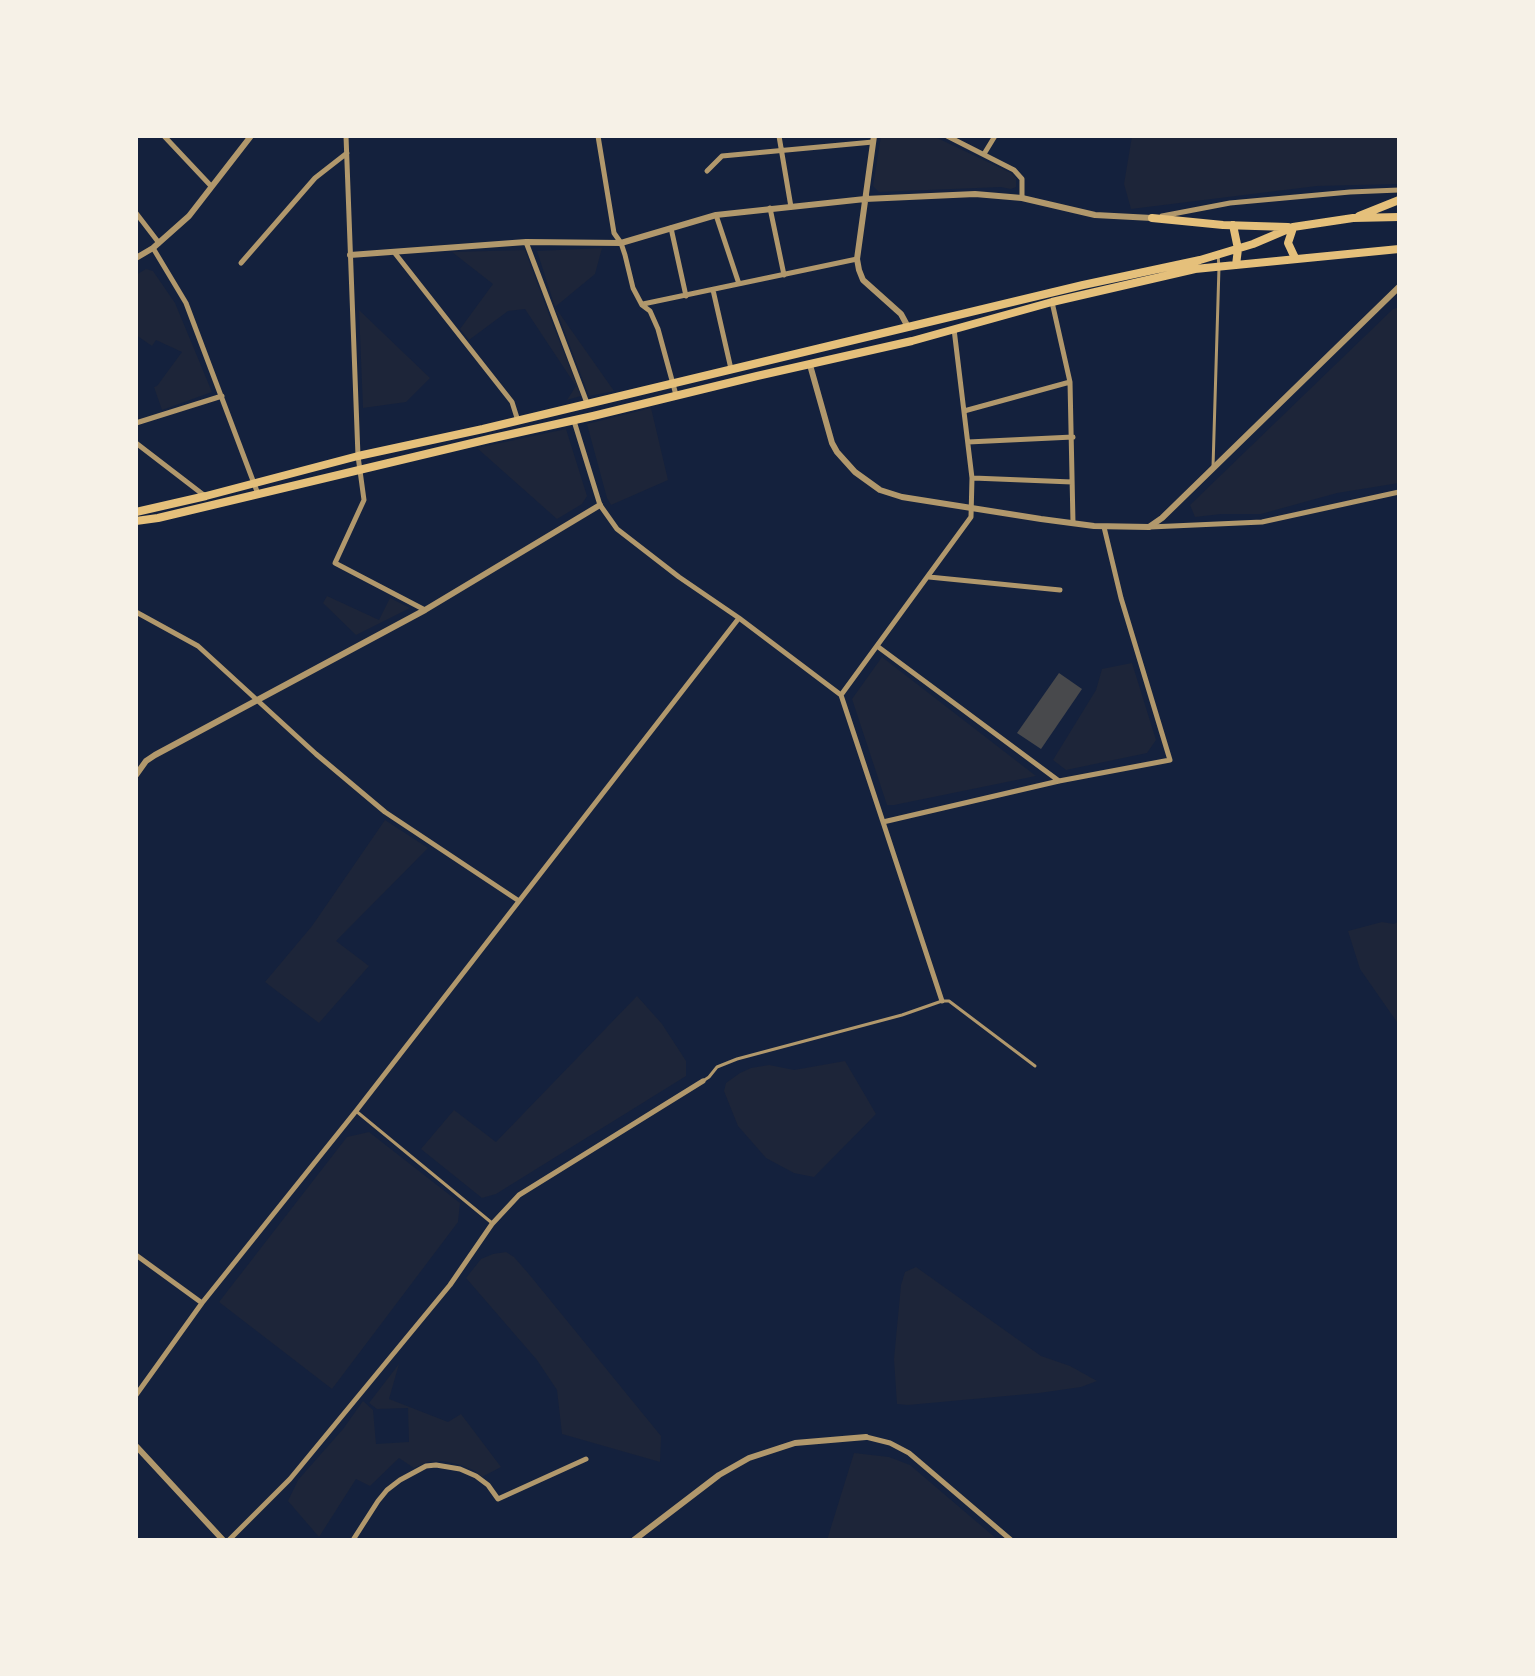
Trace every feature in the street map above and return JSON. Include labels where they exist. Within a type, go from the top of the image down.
[{"type":"main road","points":[[1353,218],[1399,200]]},
{"type":"main road","points":[[1152,218],[1293,227],[1353,218],[1399,217]]},
{"type":"main road","points":[[1233,225],[1238,249],[1236,265]]},
{"type":"main road","points":[[136,512],[358,456],[1218,255],[1293,227]]},
{"type":"main road","points":[[1293,227],[1288,243],[1295,258]]},
{"type":"main road","points":[[136,521],[810,365],[1052,302],[1195,269],[1399,249]]},
{"type":"street","points":[[164,136],[211,186]]},
{"type":"street","points":[[136,258],[189,216],[251,136]]},
{"type":"street","points":[[346,136],[358,456],[364,500],[335,563],[425,610]]},
{"type":"street","points":[[598,136],[614,233],[621,243],[633,288],[642,305],[650,311],[658,329],[676,395]]},
{"type":"street","points":[[779,136],[791,207]]},
{"type":"street","points":[[947,136],[1014,170],[1022,179],[1022,198]]},
{"type":"street","points":[[984,154],[995,136]]},
{"type":"street","points":[[707,171],[722,156],[873,139],[857,259],[863,280],[901,314],[908,327]]},
{"type":"street","points":[[241,263],[315,178],[347,153]]},
{"type":"street","points":[[350,255],[526,242],[621,243],[716,215],[865,199],[975,194],[1022,198],[1095,215],[1152,218],[1230,203],[1399,190]]},
{"type":"street","points":[[770,208],[784,275]]},
{"type":"street","points":[[136,213],[186,303],[258,494]]},
{"type":"street","points":[[716,215],[739,284]]},
{"type":"street","points":[[671,228],[686,296]]},
{"type":"street","points":[[526,242],[587,403]]},
{"type":"street","points":[[394,252],[512,402],[518,421]]},
{"type":"street","points":[[642,305],[857,259]]},
{"type":"street","points":[[1149,527],[1162,518],[1399,287]]},
{"type":"street","points":[[713,290],[731,369]]},
{"type":"street","points":[[1052,302],[1070,382],[1073,523]]},
{"type":"street","points":[[841,695],[971,517],[972,478],[954,329]]},
{"type":"street","points":[[810,365],[837,452],[855,472],[891,494],[1104,527],[1149,527],[1262,522],[1399,492]]},
{"type":"street","points":[[964,411],[1070,382]]},
{"type":"street","points":[[136,423],[222,396]]},
{"type":"street","points":[[574,421],[600,505],[617,529],[841,695],[942,1001]]},
{"type":"street","points":[[968,442],[1073,437]]},
{"type":"street","points":[[136,443],[206,496]]},
{"type":"street","points":[[972,478],[1072,482]]},
{"type":"street","points":[[136,775],[155,755],[425,610],[600,505]]},
{"type":"street","points":[[883,822],[1059,781],[1170,760],[1121,598],[1104,527]]},
{"type":"street","points":[[928,576],[1060,590]]},
{"type":"street","points":[[136,612],[198,646],[316,754],[385,812],[519,901]]},
{"type":"street","points":[[136,1395],[202,1303],[356,1111],[739,618]]},
{"type":"street","points":[[877,646],[1059,781]]},
{"type":"street","points":[[229,1540],[290,1479],[450,1285],[492,1224],[519,1195],[703,1081]]},
{"type":"street","points":[[136,1255],[202,1303]]},
{"type":"street","points":[[634,1540],[711,1481],[749,1458],[795,1443],[866,1437],[890,1443],[915,1457],[1011,1540]]},
{"type":"street","points":[[136,1446],[223,1540]]},
{"type":"street","points":[[353,1540],[387,1490],[426,1466],[460,1469],[476,1476],[488,1485],[498,1499],[586,1459]]},
{"type":"lane","points":[[1213,469],[1218,255]]},
{"type":"lane","points":[[703,1081],[717,1067],[737,1059],[902,1015],[942,1001],[949,1001],[1035,1066]]},
{"type":"lane","points":[[356,1111],[492,1224]]},
{"type":"shaded area","points":[[881,136],[933,136],[1011,173],[1016,178],[1016,187],[879,192],[873,186]]},
{"type":"shaded area","points":[[1132,136],[1399,136],[1399,184],[1317,186],[1131,209],[1124,184]]},
{"type":"shaded area","points":[[602,248],[595,274],[555,307],[537,251]]},
{"type":"shaded area","points":[[525,250],[581,396],[567,400],[576,386],[525,309],[508,311],[469,340],[460,329],[493,284],[452,252]]},
{"type":"shaded area","points":[[146,269],[153,271],[175,303],[212,392],[162,410],[154,387],[182,352],[156,340],[152,346],[136,335],[136,275]]},
{"type":"shaded area","points":[[555,307],[614,391],[589,396]]},
{"type":"shaded area","points":[[1399,307],[1399,483],[1337,493],[1261,514],[1195,517],[1190,505],[1393,309]]},
{"type":"shaded area","points":[[359,310],[430,378],[406,402],[363,408]]},
{"type":"shaded area","points":[[651,408],[668,480],[611,505],[587,424]]},
{"type":"shaded area","points":[[566,429],[587,496],[582,504],[557,519],[477,448]]},
{"type":"shaded area","points":[[327,596],[379,620],[390,598],[410,608],[356,635],[323,603]]},
{"type":"shaded area","points":[[882,657],[1036,776],[887,805],[852,699]]},
{"type":"shaded area","points":[[1132,663],[1156,740],[1147,753],[1066,770],[1053,760],[1096,690],[1102,669]]},
{"type":"shaded area","points":[[385,820],[428,848],[336,941],[369,966],[319,1023],[265,982],[312,926]]},
{"type":"shaded area","points":[[1399,921],[1399,1025],[1360,969],[1348,931]]},
{"type":"shaded area","points":[[637,996],[662,1024],[686,1061],[686,1076],[496,1194],[482,1198],[421,1149],[454,1110],[496,1142]]},
{"type":"shaded area","points":[[845,1061],[876,1114],[814,1177],[794,1173],[766,1158],[738,1126],[724,1091],[726,1083],[740,1073],[769,1065],[794,1070]]},
{"type":"shaded area","points":[[369,1132],[460,1203],[458,1222],[332,1389],[219,1302],[347,1137]]},
{"type":"shaded area","points":[[506,1252],[528,1273],[661,1436],[660,1462],[562,1434],[557,1390],[537,1360],[466,1278],[481,1259]]},
{"type":"shaded area","points":[[916,1267],[1041,1356],[1070,1366],[1097,1381],[1081,1387],[1039,1393],[897,1404],[894,1359],[901,1285],[905,1272]]},
{"type":"shaded area","points":[[399,1364],[389,1399],[448,1422],[461,1414],[501,1467],[482,1477],[461,1465],[443,1461],[427,1462],[414,1468],[399,1458],[370,1486],[356,1479],[319,1537],[288,1501],[298,1480],[363,1401],[373,1410],[376,1444],[409,1442],[408,1408],[377,1409],[369,1403]]},
{"type":"shaded area","points":[[854,1453],[889,1457],[910,1465],[998,1540],[827,1540]]},
{"type":"building","points":[[1059,673],[1082,689],[1041,749],[1017,733]]}]
